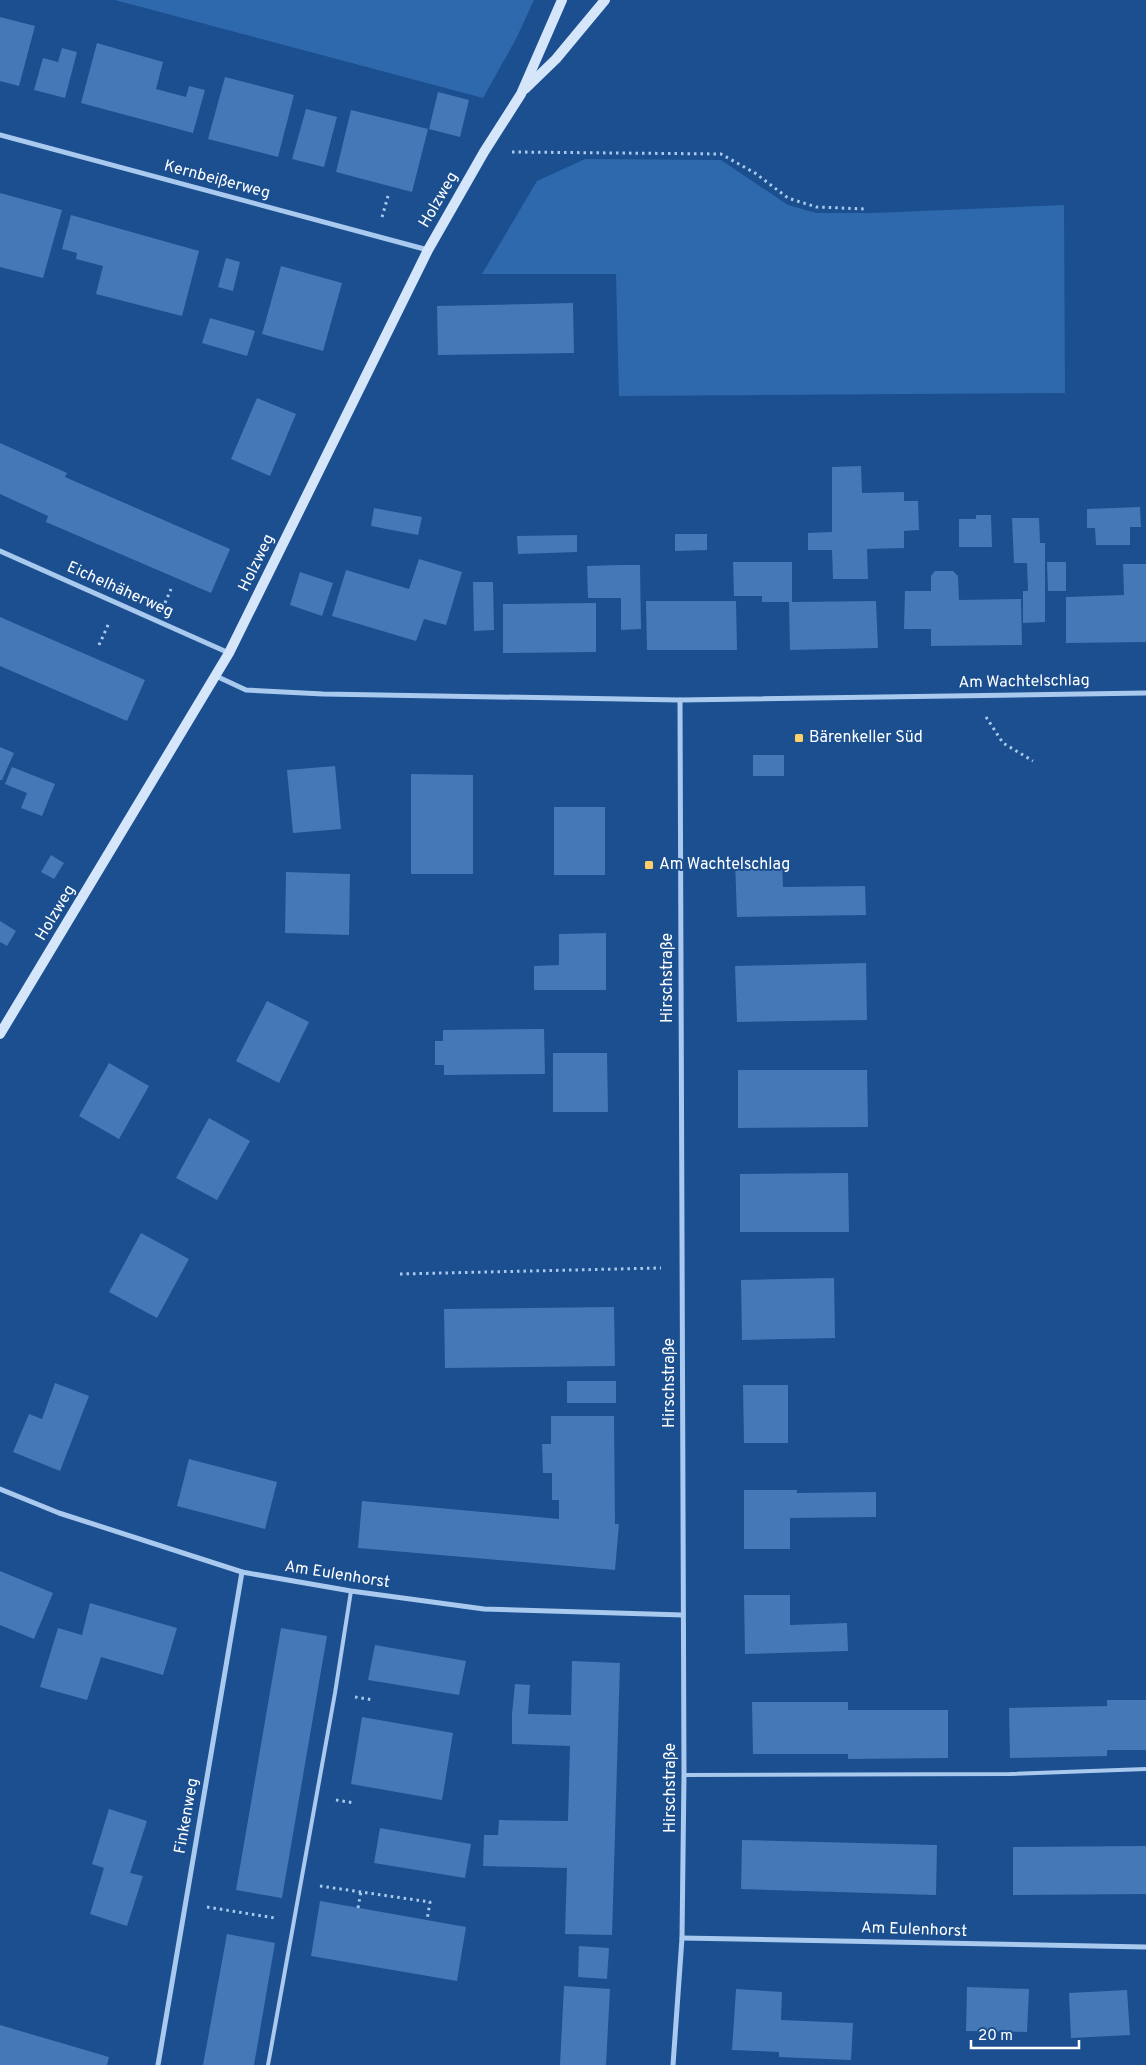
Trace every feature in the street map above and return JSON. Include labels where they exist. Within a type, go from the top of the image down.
[{"type":"street","name":"Holzweg","points":[[0,1034],[229,653],[428,250],[484,152],[521,94],[562,0]]},
{"type":"street","name":"Holzweg","points":[[521,94],[556,59],[605,0]]},
{"type":"street","name":"Kernbeißerweg","points":[[0,135],[428,250]]},
{"type":"street","name":"Eichelhäherweg","points":[[0,551],[229,653]]},
{"type":"street","name":"Am Wachtelschlag","points":[[216,676],[246,690],[323,694],[680,700],[1146,692]]},
{"type":"street","name":"Hirschstraße","points":[[673,2065],[682,1938],[684,1775],[680,700]]},
{"type":"street","name":"Am Eulenhorst","points":[[0,1489],[59,1513],[242,1572],[351,1591],[484,1609],[683,1615]]},
{"type":"street","name":"Finkenweg","points":[[158,2065],[242,1572]]},
{"type":"street","name":"Am Eulenhorst","points":[[682,1938],[1146,1947]]},
{"type":"lane","points":[[268,2065],[335,1693],[351,1591]]},
{"type":"lane","points":[[684,1775],[1010,1774],[1146,1769]]},
{"type":"path","points":[[484,152],[721,154],[755,173],[788,198],[816,208],[866,209]]},
{"type":"path","points":[[972,695],[1003,743],[1034,761]]},
{"type":"path","points":[[400,1274],[682,1267]]},
{"type":"path","points":[[355,1697],[374,1700]]},
{"type":"path","points":[[342,1801],[355,1804]]},
{"type":"path","points":[[300,1884],[430,1902],[427,1920]]},
{"type":"path","points":[[358,1908],[361,1891]]},
{"type":"path","points":[[233,1911],[248,1914]]},
{"type":"shaded area","points":[[115,0],[534,0],[516,39],[483,98]]},
{"type":"shaded area","points":[[585,159],[721,160],[788,205],[816,213],[873,213],[1064,205],[1065,393],[619,396],[616,274],[482,274],[537,181]]},
{"type":"building","points":[[0,17],[35,26],[19,86],[0,81]]},
{"type":"building","points":[[97,43],[163,62],[156,89],[186,97],[189,86],[205,90],[193,133],[81,103]]},
{"type":"building","points":[[62,48],[77,52],[65,98],[34,90],[43,58],[58,62]]},
{"type":"building","points":[[225,77],[294,95],[278,157],[208,139]]},
{"type":"building","points":[[438,92],[469,100],[460,137],[429,129]]},
{"type":"building","points":[[306,109],[337,117],[324,167],[292,159]]},
{"type":"building","points":[[351,110],[428,129],[412,192],[336,172]]},
{"type":"building","points":[[0,193],[62,210],[43,278],[0,267]]},
{"type":"building","points":[[71,215],[199,251],[182,316],[96,294],[103,266],[76,259],[77,253],[62,249]]},
{"type":"building","points":[[226,258],[240,262],[233,291],[218,287]]},
{"type":"building","points":[[281,266],[342,283],[323,351],[262,334]]},
{"type":"building","points":[[573,303],[574,353],[438,355],[437,306]]},
{"type":"building","points":[[210,318],[255,331],[247,356],[202,343]]},
{"type":"building","points":[[257,398],[296,414],[270,476],[231,459]]},
{"type":"building","points":[[0,443],[67,473],[65,477],[230,549],[211,593],[46,522],[48,516],[0,494]]},
{"type":"building","points":[[861,466],[862,493],[904,492],[904,501],[918,501],[919,530],[904,531],[904,548],[867,549],[868,579],[833,579],[832,550],[808,550],[808,533],[832,532],[832,467]]},
{"type":"building","points":[[1140,507],[1141,527],[1130,527],[1130,545],[1096,545],[1095,528],[1087,528],[1087,509]]},
{"type":"building","points":[[374,508],[422,517],[418,535],[371,526]]},
{"type":"building","points":[[976,515],[991,515],[992,547],[959,547],[959,519],[976,519]]},
{"type":"building","points":[[1012,518],[1039,518],[1040,543],[1045,543],[1045,622],[1023,623],[1023,591],[1028,591],[1027,563],[1014,563]]},
{"type":"building","points":[[675,534],[707,534],[707,550],[675,551]]},
{"type":"building","points":[[577,535],[577,552],[518,554],[517,536]]},
{"type":"building","points":[[419,559],[462,572],[446,625],[424,619],[416,641],[332,616],[346,570],[409,589]]},
{"type":"building","points":[[733,562],[792,562],[792,602],[876,601],[878,648],[790,650],[789,602],[762,602],[762,596],[734,596]]},
{"type":"building","points":[[1047,562],[1066,562],[1066,591],[1048,591]]},
{"type":"building","points":[[1123,564],[1146,564],[1146,642],[1066,643],[1066,597],[1124,595]]},
{"type":"building","points":[[640,565],[641,629],[621,630],[621,598],[588,598],[587,566]]},
{"type":"building","points":[[935,571],[953,571],[958,576],[959,600],[1021,599],[1022,645],[931,646],[931,629],[904,629],[905,591],[931,591],[931,576]]},
{"type":"building","points":[[300,572],[333,583],[322,616],[290,605]]},
{"type":"building","points":[[473,582],[493,582],[494,630],[474,631]]},
{"type":"building","points":[[646,601],[736,601],[737,650],[647,650]]},
{"type":"building","points":[[596,603],[596,652],[503,653],[503,604]]},
{"type":"building","points":[[0,617],[145,680],[127,721],[0,666]]},
{"type":"building","points":[[0,747],[14,753],[2,780],[0,780]]},
{"type":"building","points":[[753,755],[784,755],[784,776],[753,776]]},
{"type":"building","points":[[335,766],[341,829],[293,833],[287,770]]},
{"type":"building","points":[[12,767],[55,784],[42,816],[21,808],[27,793],[5,784]]},
{"type":"building","points":[[411,774],[473,775],[473,874],[411,874]]},
{"type":"building","points":[[554,807],[605,807],[605,875],[554,875]]},
{"type":"building","points":[[51,855],[64,863],[54,879],[41,872]]},
{"type":"building","points":[[782,860],[783,887],[865,886],[866,915],[737,917],[735,861]]},
{"type":"building","points":[[286,872],[350,874],[349,935],[285,933]]},
{"type":"building","points":[[0,921],[16,931],[7,946],[0,942]]},
{"type":"building","points":[[606,933],[606,990],[534,990],[534,966],[559,965],[559,934]]},
{"type":"building","points":[[866,963],[867,1020],[737,1022],[735,966]]},
{"type":"building","points":[[267,1001],[309,1022],[279,1083],[236,1061]]},
{"type":"building","points":[[544,1029],[545,1074],[444,1075],[444,1065],[435,1065],[435,1041],[443,1041],[443,1030]]},
{"type":"building","points":[[553,1053],[607,1053],[608,1112],[553,1112]]},
{"type":"building","points":[[109,1063],[149,1086],[119,1139],[79,1116]]},
{"type":"building","points":[[738,1070],[867,1070],[868,1127],[738,1128]]},
{"type":"building","points":[[209,1118],[250,1141],[217,1200],[176,1178]]},
{"type":"building","points":[[848,1173],[849,1232],[740,1232],[740,1174]]},
{"type":"building","points":[[141,1233],[189,1259],[157,1318],[109,1292]]},
{"type":"building","points":[[834,1278],[835,1338],[742,1340],[741,1280]]},
{"type":"building","points":[[614,1307],[615,1366],[445,1368],[444,1309]]},
{"type":"building","points":[[567,1381],[616,1381],[616,1403],[567,1403]]},
{"type":"building","points":[[55,1383],[89,1396],[60,1471],[13,1452],[29,1414],[42,1419]]},
{"type":"building","points":[[743,1385],[788,1385],[788,1443],[744,1443]]},
{"type":"building","points":[[551,1416],[614,1416],[615,1524],[619,1524],[615,1570],[358,1548],[362,1501],[559,1519],[559,1500],[552,1500],[552,1473],[543,1473],[542,1444],[551,1444]]},
{"type":"building","points":[[189,1459],[277,1482],[265,1529],[177,1506]]},
{"type":"building","points":[[744,1490],[797,1490],[797,1493],[876,1492],[876,1517],[790,1518],[790,1549],[744,1549]]},
{"type":"building","points":[[0,1571],[53,1593],[34,1639],[0,1625]]},
{"type":"building","points":[[744,1595],[790,1595],[790,1625],[847,1623],[848,1651],[745,1654]]},
{"type":"building","points":[[90,1603],[177,1628],[163,1675],[101,1657],[87,1700],[40,1687],[58,1628],[82,1635]]},
{"type":"building","points":[[281,1628],[327,1636],[282,1898],[236,1890]]},
{"type":"building","points":[[375,1645],[466,1661],[459,1695],[368,1680]]},
{"type":"building","points":[[572,1661],[620,1663],[612,1935],[565,1934],[567,1868],[483,1866],[484,1835],[498,1835],[499,1820],[568,1821],[570,1746],[512,1744],[512,1714],[515,1684],[530,1685],[528,1714],[571,1715]]},
{"type":"building","points":[[1107,1700],[1146,1700],[1146,1750],[1107,1750],[1107,1756],[1010,1758],[1009,1708],[1107,1706]]},
{"type":"building","points":[[752,1702],[848,1702],[848,1710],[948,1710],[948,1758],[848,1759],[848,1754],[753,1754]]},
{"type":"building","points":[[362,1717],[453,1733],[442,1800],[351,1784]]},
{"type":"building","points":[[109,1809],[147,1821],[130,1873],[143,1876],[127,1926],[90,1914],[104,1868],[92,1864]]},
{"type":"building","points":[[380,1828],[471,1844],[465,1878],[374,1863]]},
{"type":"building","points":[[742,1840],[937,1845],[936,1895],[741,1889]]},
{"type":"building","points":[[1146,1846],[1146,1894],[1013,1895],[1013,1847]]},
{"type":"building","points":[[320,1901],[466,1927],[457,1981],[311,1956]]},
{"type":"building","points":[[227,1934],[275,1943],[254,2065],[203,2065]]},
{"type":"building","points":[[579,1946],[609,1948],[607,1979],[578,1977]]},
{"type":"building","points":[[564,1986],[610,1989],[606,2065],[560,2065]]},
{"type":"building","points":[[967,1987],[1029,1989],[1027,2032],[966,2031]]},
{"type":"building","points":[[736,1989],[782,1992],[781,2020],[853,2023],[851,2060],[779,2057],[779,2052],[732,2050]]},
{"type":"building","points":[[1127,1990],[1130,2035],[1071,2038],[1069,1993]]},
{"type":"building","points":[[0,2025],[109,2057],[107,2065],[0,2065]]},
{"type":"place","name":"Bärenkeller Süd","points":[[799,738]]},
{"type":"place","name":"Am Wachtelschlag","points":[[649,865]]}]
